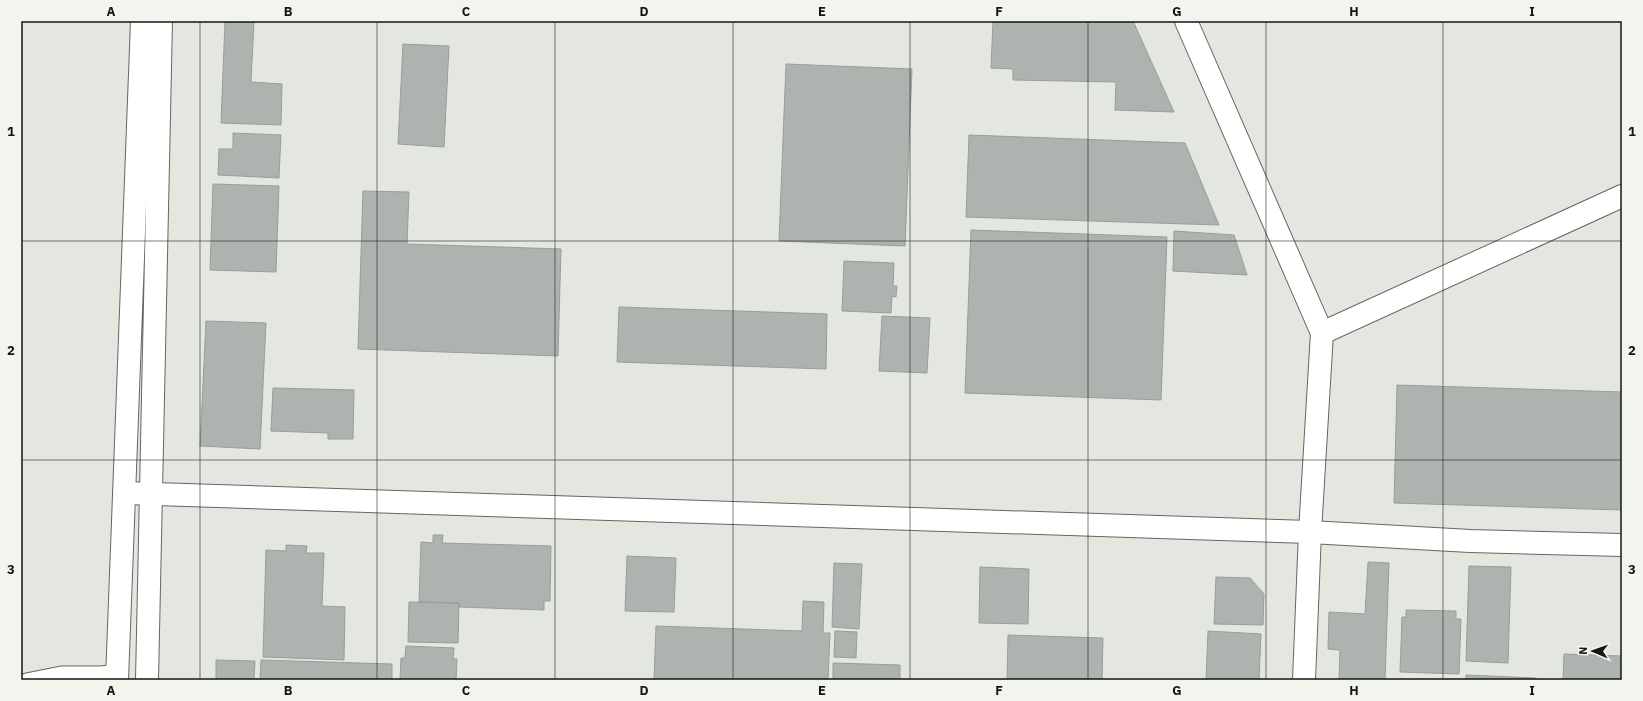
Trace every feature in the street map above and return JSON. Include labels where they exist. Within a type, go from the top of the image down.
[{"type":"street","points":[[117,676],[142,21]]},
{"type":"street","points":[[147,680],[161,21]]},
{"type":"street","points":[[1186,21],[1322,333],[1310,532],[1304,680]]},
{"type":"street","points":[[1322,333],[1622,196]]},
{"type":"street","points":[[124,493],[1310,532],[1470,541],[1622,544]]},
{"type":"lane","points":[[26,680],[61,673],[101,673],[117,676]]},
{"type":"building","points":[[225,21],[254,21],[251,82],[282,84],[281,125],[221,123]]},
{"type":"building","points":[[993,21],[1133,21],[1174,112],[1115,110],[1116,82],[1013,80],[1013,69],[991,68]]},
{"type":"building","points":[[403,44],[449,46],[444,147],[398,144]]},
{"type":"building","points":[[786,64],[912,69],[905,246],[779,241]]},
{"type":"building","points":[[233,133],[281,135],[279,178],[218,175],[219,149],[233,149]]},
{"type":"building","points":[[969,135],[1185,143],[1219,225],[966,217]]},
{"type":"building","points":[[213,184],[279,186],[276,272],[210,270]]},
{"type":"building","points":[[363,191],[409,192],[407,244],[561,249],[558,356],[358,349]]},
{"type":"building","points":[[971,230],[1167,237],[1161,400],[965,393]]},
{"type":"building","points":[[1174,231],[1234,235],[1247,275],[1173,271]]},
{"type":"building","points":[[844,261],[894,263],[893,286],[897,286],[896,297],[892,296],[891,313],[842,311]]},
{"type":"building","points":[[619,307],[827,314],[826,369],[617,362]]},
{"type":"building","points":[[882,316],[930,318],[927,373],[879,371]]},
{"type":"building","points":[[206,321],[266,323],[260,449],[200,446]]},
{"type":"building","points":[[1397,385],[1622,392],[1622,510],[1394,503]]},
{"type":"building","points":[[273,388],[354,390],[353,439],[328,439],[328,433],[271,431]]},
{"type":"building","points":[[433,535],[443,535],[442,543],[551,546],[550,601],[544,601],[544,610],[459,607],[459,603],[419,602],[421,542],[433,543]]},
{"type":"building","points":[[286,545],[307,546],[306,553],[324,553],[322,606],[345,607],[344,660],[263,657],[266,550],[286,551]]},
{"type":"building","points":[[627,556],[676,558],[674,612],[625,611]]},
{"type":"building","points":[[1368,562],[1389,563],[1385,680],[1339,680],[1340,650],[1328,649],[1329,612],[1365,614]]},
{"type":"building","points":[[834,563],[862,564],[859,629],[832,627]]},
{"type":"building","points":[[1469,566],[1511,567],[1508,663],[1466,661]]},
{"type":"building","points":[[980,567],[1029,569],[1028,624],[979,623]]},
{"type":"building","points":[[1216,577],[1250,578],[1264,594],[1263,625],[1214,624]]},
{"type":"building","points":[[803,601],[824,602],[823,633],[830,633],[828,680],[654,680],[656,626],[802,631]]},
{"type":"building","points":[[409,602],[459,603],[458,643],[408,642]]},
{"type":"building","points":[[1406,610],[1456,611],[1456,619],[1461,619],[1459,674],[1400,672],[1402,617],[1406,617]]},
{"type":"building","points":[[835,631],[857,632],[856,658],[834,657]]},
{"type":"building","points":[[1208,631],[1261,634],[1259,680],[1206,680]]},
{"type":"building","points":[[1008,635],[1103,638],[1102,680],[1007,680]]},
{"type":"building","points":[[406,646],[454,648],[453,659],[457,659],[456,680],[400,680],[401,658],[405,658]]},
{"type":"building","points":[[1564,654],[1622,656],[1622,680],[1563,680]]},
{"type":"building","points":[[216,660],[255,661],[254,680],[216,680]]},
{"type":"building","points":[[261,660],[392,664],[392,680],[260,680]]},
{"type":"building","points":[[833,663],[900,665],[900,680],[833,680]]},
{"type":"building","points":[[1466,675],[1536,678],[1535,680],[1466,680]]}]
